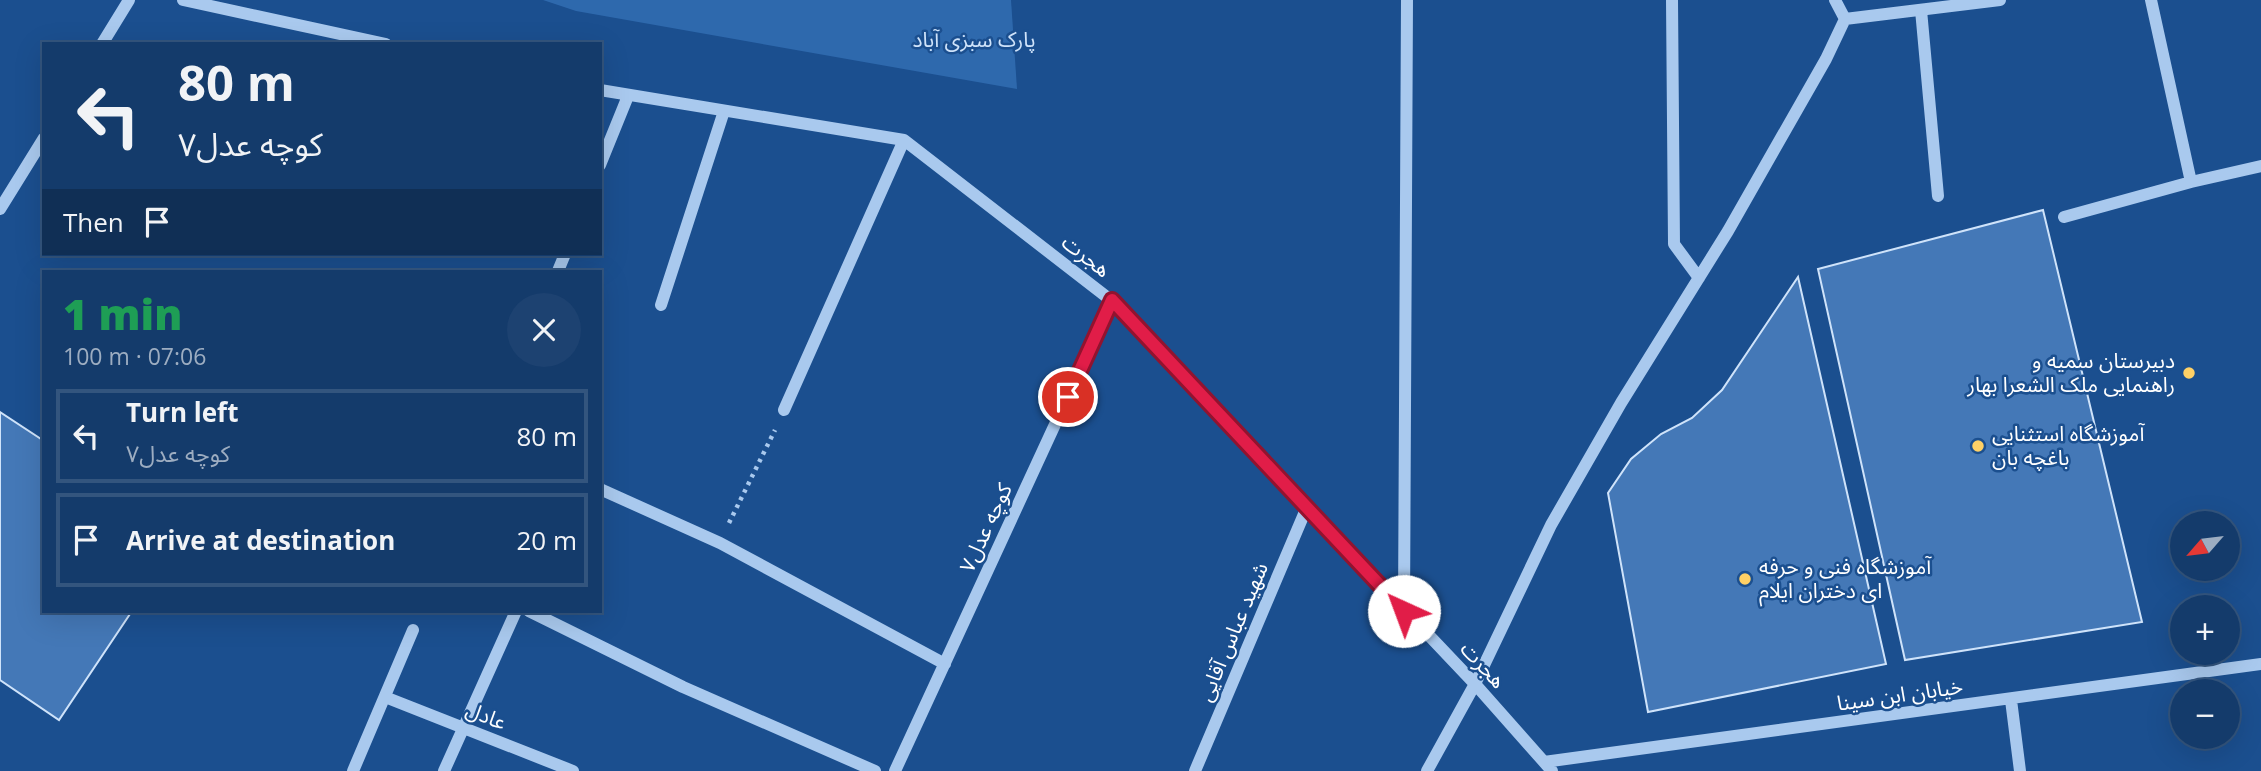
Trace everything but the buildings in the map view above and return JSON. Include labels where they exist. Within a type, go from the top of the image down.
[{"type":"street","points":[[103,42],[129,0]]},
{"type":"street","points":[[184,0],[377,42]]},
{"type":"street","points":[[1404,611],[1407,0]]},
{"type":"street","points":[[1672,0],[1674,244],[1699,278]]},
{"type":"street","points":[[1835,0],[1845,19]]},
{"type":"street","points":[[1845,19],[2000,0]]},
{"type":"street","points":[[2151,0],[2191,182]]},
{"type":"street","points":[[1920,10],[1938,196]]},
{"type":"street","points":[[1426,771],[1475,684],[1551,525],[1621,403],[1728,231],[1826,59],[1845,19]]},
{"type":"street","name":"هجرت","points":[[602,90],[904,139],[1112,300],[1475,684],[1548,767]]},
{"type":"street","points":[[602,160],[628,96]]},
{"type":"street","points":[[661,305],[724,111]]},
{"type":"street","points":[[785,410],[904,139]]},
{"type":"street","points":[[0,209],[42,141]]},
{"type":"street","points":[[2064,216],[2261,166]]},
{"type":"street","name":"کوچه عدل۷","points":[[895,771],[1112,300]]},
{"type":"street","points":[[602,490],[720,543],[945,664]]},
{"type":"street","name":"شهید عباس آقایی","points":[[1195,771],[1307,508]]},
{"type":"street","points":[[444,771],[515,613]]},
{"type":"street","points":[[533,613],[683,687],[876,771]]},
{"type":"street","points":[[354,771],[413,630]]},
{"type":"street","name":"خیابان ابن سینا","points":[[1548,767],[2261,664]]},
{"type":"street","name":"عادل","points":[[385,697],[573,771]]},
{"type":"street","points":[[2011,700],[2020,771]]},
{"type":"path","points":[[720,543],[785,410]]},
{"type":"green space","name":"پارک سبزی آباد","points":[[543,0],[1011,0],[1017,89],[576,11]]},
{"type":"place","name":"دبیرستان سمیه و راهنمایی ملک الشعرا بهار","points":[[2189,373]]},
{"type":"place","name":"آموزشگاه استثنایی باغچه بان","points":[[1978,446]]},
{"type":"place","name":"آموزشگاه فنی و حرفه ای دختران ایلام","points":[[1745,579]]},
{"type":"route","points":[[1068,397],[1112,300],[1404,611]]}]
